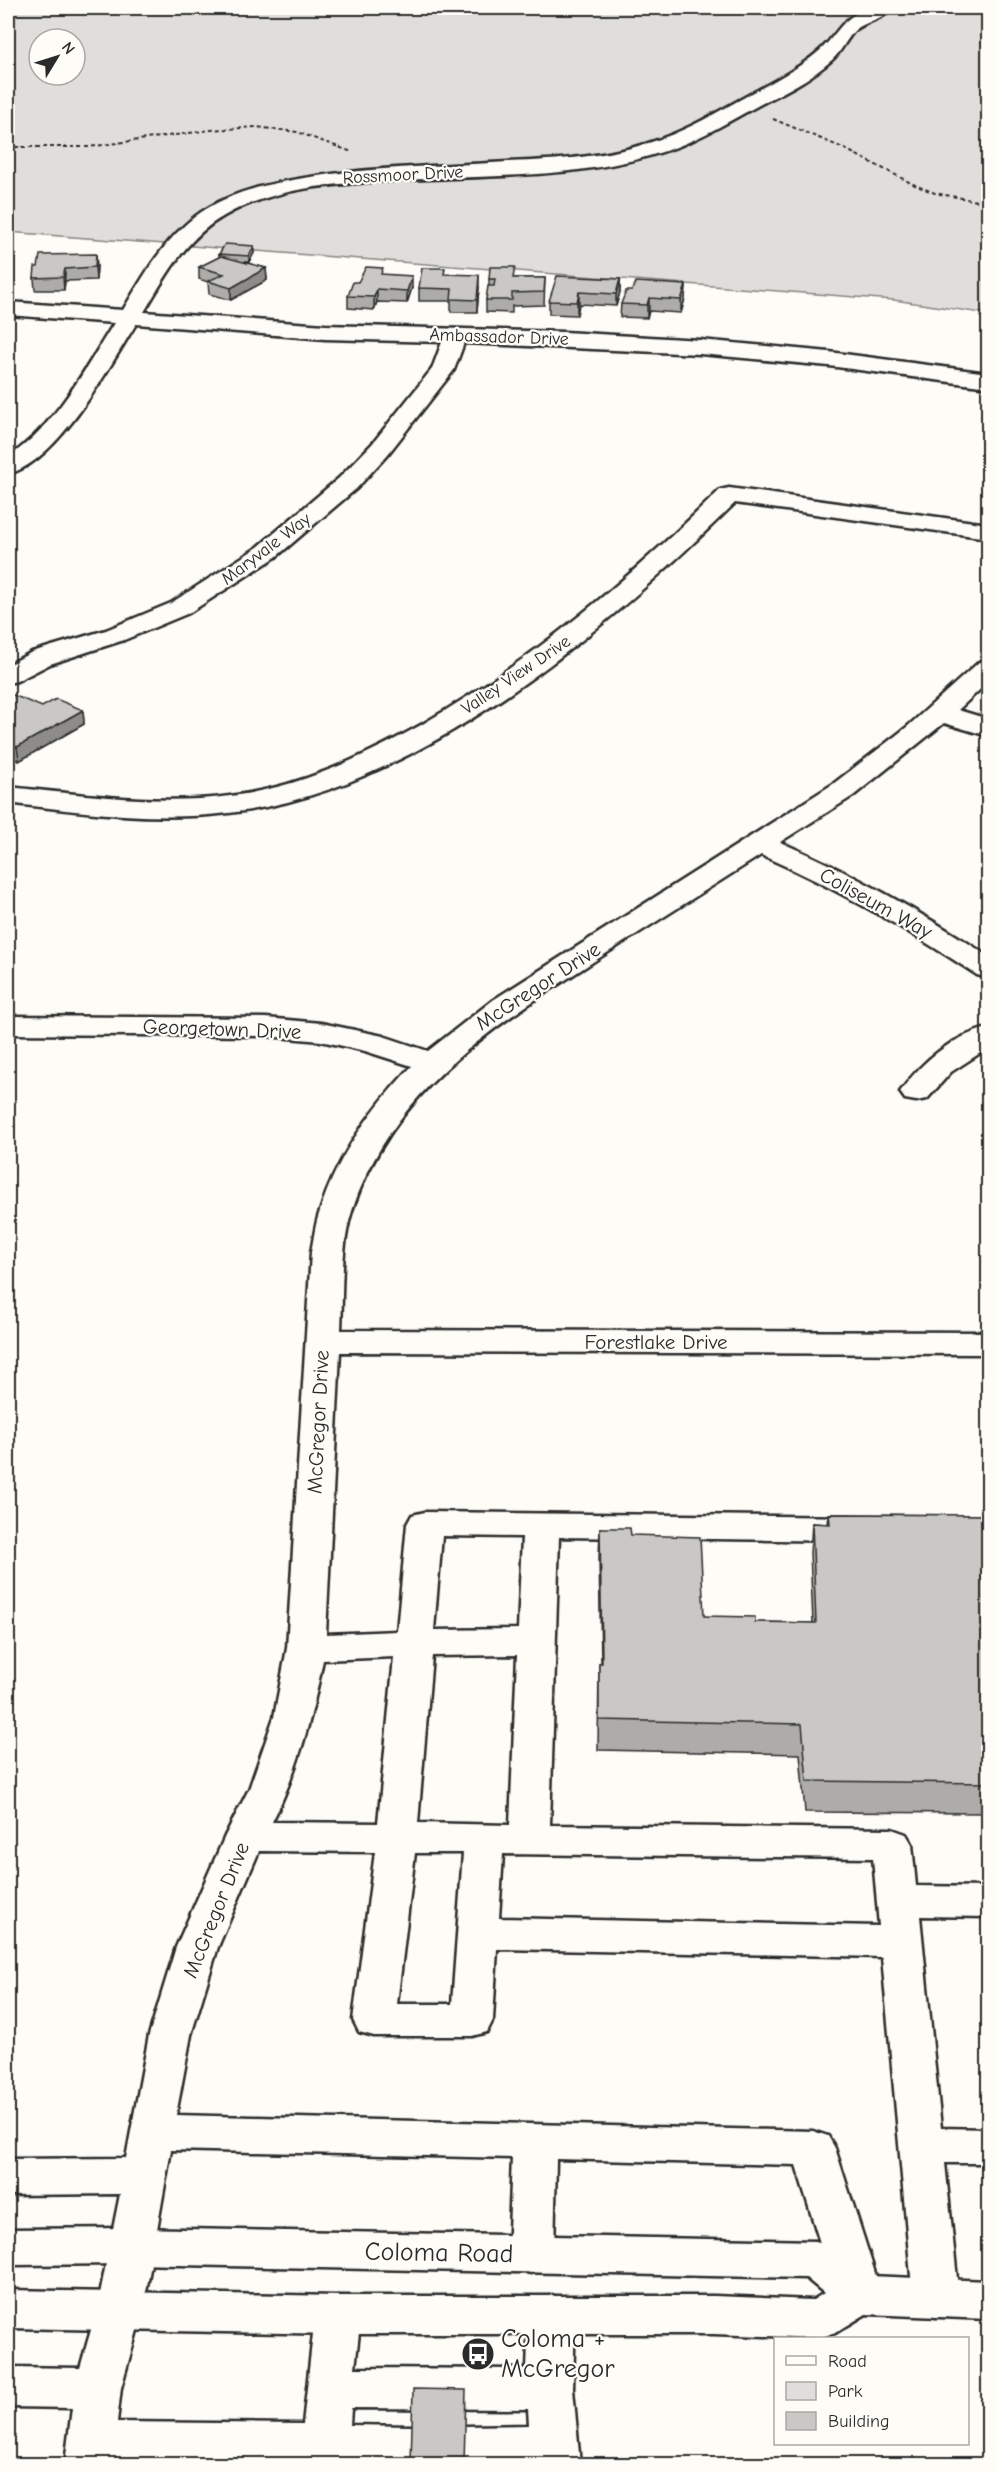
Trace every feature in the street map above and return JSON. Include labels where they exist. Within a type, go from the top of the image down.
[{"type":"street","name":"Rossmoor Drive","points":[[9,465],[35,448],[66,415],[173,249],[192,229],[215,212],[237,201],[274,189],[320,180],[394,174],[540,168],[593,162],[666,144],[734,112],[792,79],[826,55],[848,27],[861,17],[883,8]]},
{"type":"street","name":"Ambassador Drive","points":[[8,308],[325,332],[576,339],[700,347],[829,359],[988,380]]},
{"type":"street","name":"Maryvale Way","points":[[8,675],[41,658],[115,635],[160,617],[210,590],[267,552],[348,483],[380,449],[443,370],[455,336]]},
{"type":"street","name":"Valley View Drive","points":[[8,795],[156,809],[181,809],[254,801],[299,791],[341,777],[442,725],[509,683],[569,641],[620,599],[729,495],[988,531]]},
{"type":"street","name":"McGregor Drive","points":[[91,2453],[98,2388],[120,2309],[170,2035],[197,1947],[245,1836],[269,1789],[292,1717],[306,1648],[328,1252],[340,1199],[352,1169],[373,1131],[403,1092],[459,1038],[504,1006],[843,790],[940,713],[988,668]]},
{"type":"street","points":[[940,713],[988,728]]},
{"type":"street","name":"Coliseum Way","points":[[760,844],[797,860],[929,930],[988,969]]},
{"type":"street","name":"Georgetown Drive","points":[[8,1025],[266,1027],[321,1032],[372,1043],[432,1062]]},
{"type":"street","points":[[916,1092],[931,1072],[944,1060],[988,1037]]},
{"type":"street","name":"Forestlake Drive","points":[[323,1341],[988,1343]]},
{"type":"street","points":[[484,1839],[472,2020],[374,2020],[397,1838],[425,1524],[894,1530]]},
{"type":"street","points":[[529,1840],[541,1525]]},
{"type":"street","points":[[306,1648],[414,1643],[536,1642]]},
{"type":"street","points":[[245,1836],[892,1844],[936,2298]]},
{"type":"street","points":[[898,1901],[988,1902]]},
{"type":"street","points":[[478,1933],[902,1942]]},
{"type":"street","points":[[151,2132],[813,2148],[859,2295]]},
{"type":"street","points":[[531,2255],[535,2142]]},
{"type":"street","points":[[922,2145],[988,2146]]},
{"type":"street","points":[[8,2177],[146,2176]]},
{"type":"street","name":"Coloma Road","points":[[8,2247],[132,2246],[816,2260],[859,2295]]},
{"type":"street","points":[[8,2308],[338,2315],[714,2315],[819,2319],[859,2295],[988,2300]]},
{"type":"street","points":[[465,2446],[555,2455],[550,2389],[552,2314]]},
{"type":"street","points":[[324,2455],[338,2315]]},
{"type":"street","points":[[8,2387],[98,2388]]},
{"type":"street","points":[[329,2388],[550,2389]]},
{"type":"street","points":[[91,2453],[324,2455],[411,2446]]},
{"type":"path","points":[[734,112],[778,121],[843,148],[894,176],[935,193],[988,203]]},
{"type":"path","points":[[8,147],[73,148],[227,129],[277,129],[296,132],[340,147],[394,174]]},
{"type":"green space","points":[[8,8],[988,8],[988,314],[894,300],[8,232]]},
{"type":"building","points":[[8,241],[14,241],[8,249]]},
{"type":"building","points":[[225,244],[254,246],[249,256],[219,254]]},
{"type":"building","points":[[96,254],[95,267],[65,269],[63,277],[34,278],[35,267],[38,267],[40,255]]},
{"type":"building","points":[[221,256],[266,268],[231,288],[208,281],[224,274],[199,267]]},
{"type":"building","points":[[366,267],[383,268],[381,274],[412,276],[407,291],[377,289],[374,297],[348,296],[353,282],[358,282]]},
{"type":"building","points":[[490,267],[515,267],[513,278],[545,278],[544,292],[512,293],[512,300],[486,300],[488,286],[494,286],[495,279],[489,279]]},
{"type":"building","points":[[422,268],[445,268],[444,274],[479,275],[477,300],[451,299],[452,289],[419,288]]},
{"type":"building","points":[[557,276],[620,279],[616,294],[579,292],[577,302],[549,301]]},
{"type":"building","points":[[636,282],[686,285],[681,300],[649,298],[647,305],[621,304],[626,291],[632,291]]},
{"type":"building","points":[[13,695],[42,707],[56,699],[83,710],[17,747],[8,743],[8,727],[13,724],[8,722],[8,698]]},
{"type":"building","points":[[829,1514],[988,1515],[988,1783],[807,1781],[802,1724],[599,1720],[599,1663],[602,1663],[600,1528],[630,1528],[631,1535],[700,1537],[704,1616],[755,1617],[755,1622],[816,1623],[812,1523],[830,1524]]},
{"type":"building","points":[[413,2389],[466,2390],[464,2464],[411,2464]]},
{"type":"place","name":"Coloma + McGregor","points":[[478,2354]]}]
